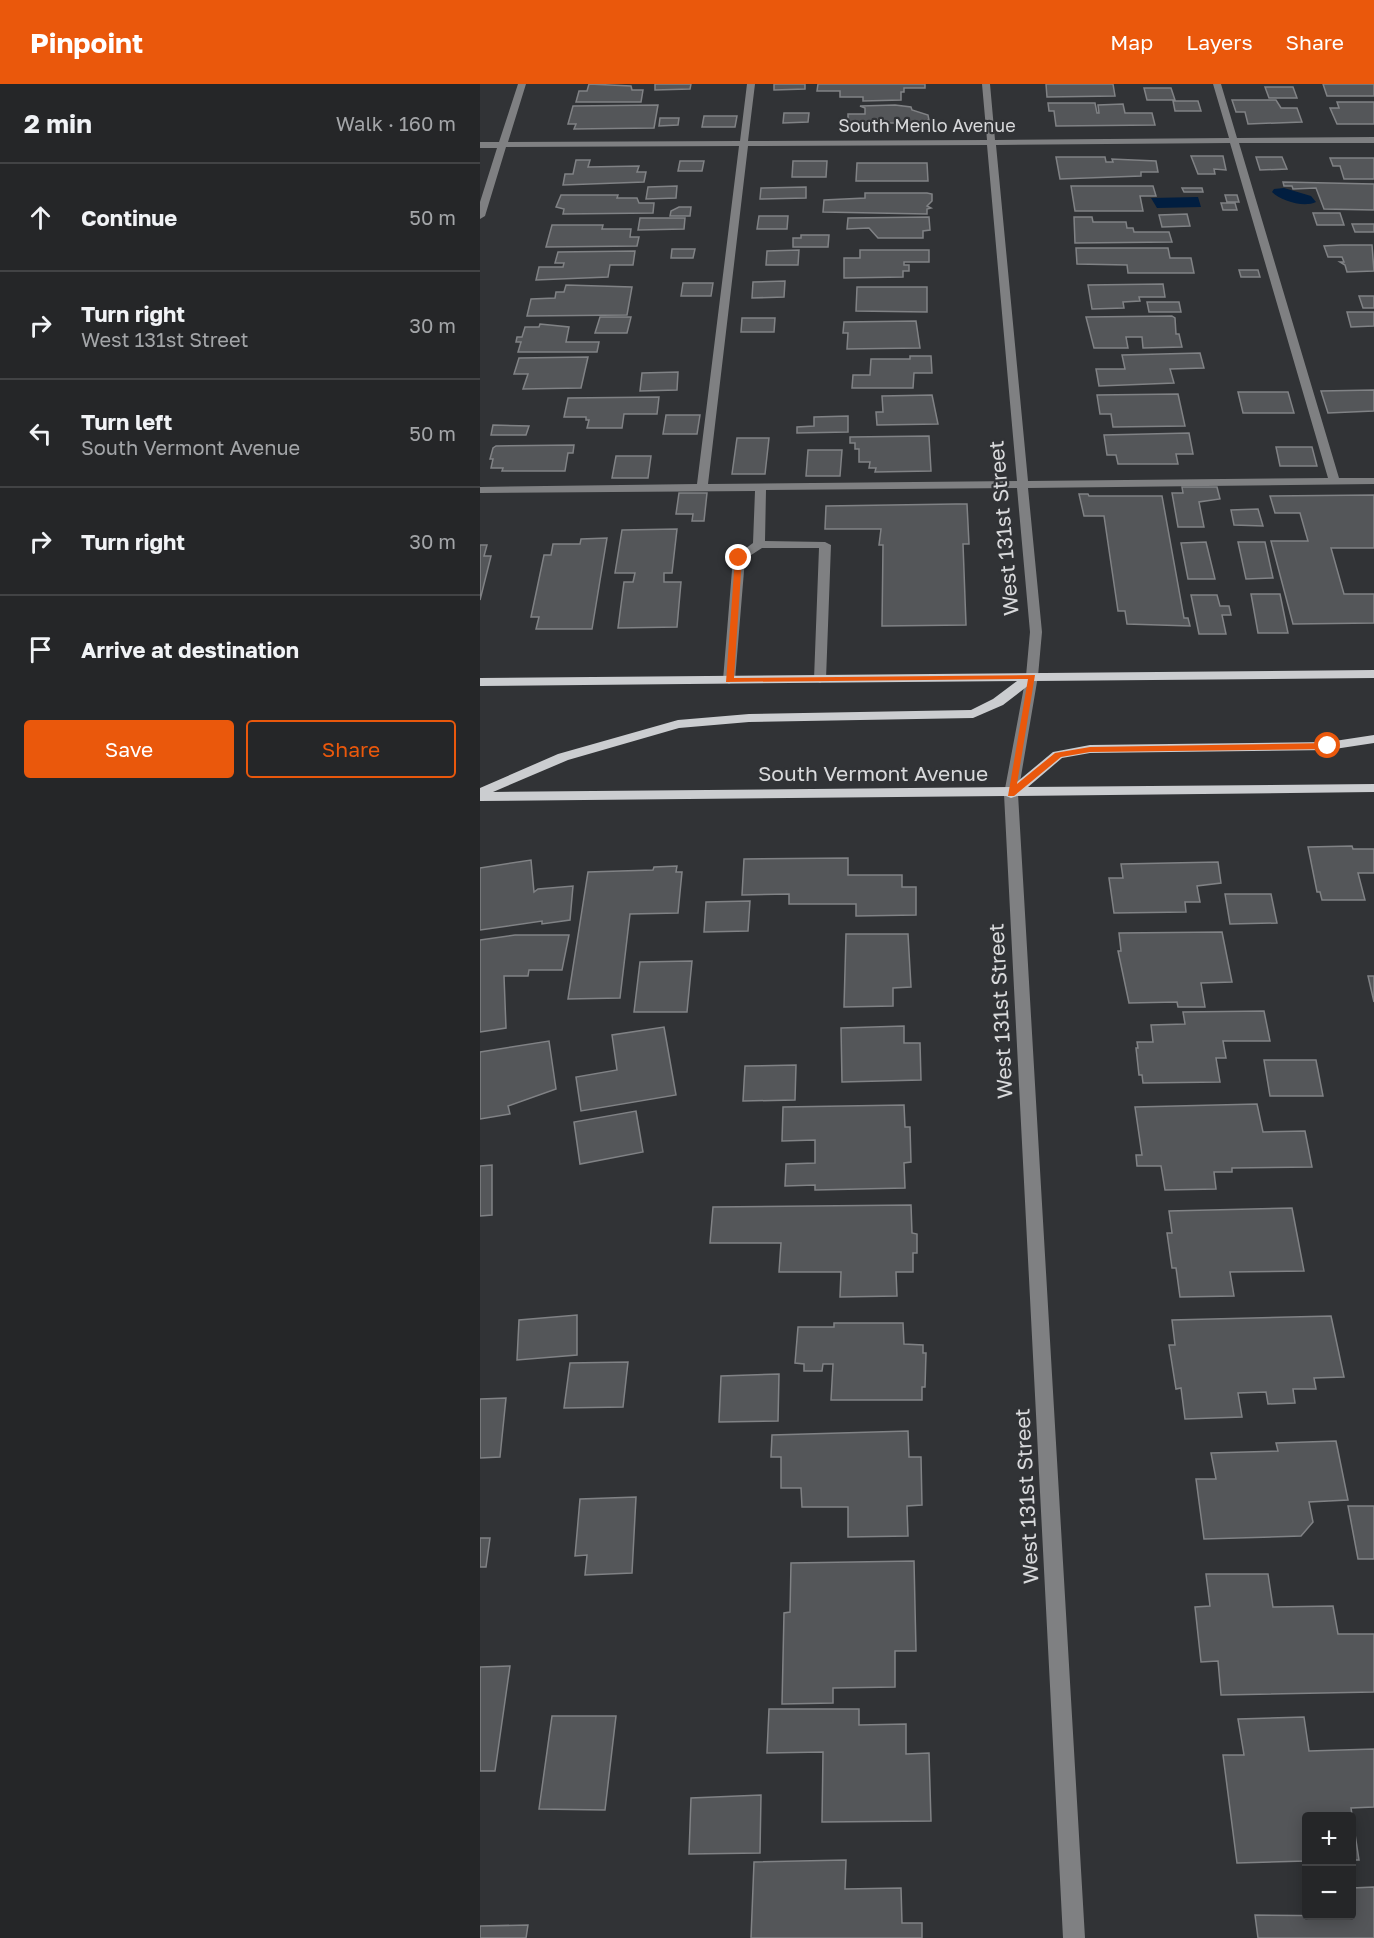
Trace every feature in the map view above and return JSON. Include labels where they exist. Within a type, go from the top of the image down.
[{"type":"main road","points":[[480,682],[1374,674]]},
{"type":"main road","points":[[480,793],[562,757],[678,723],[749,718],[973,714],[998,702],[1032,676]]},
{"type":"main road","points":[[1011,794],[1058,755],[1090,749],[1328,746],[1374,739]]},
{"type":"main road","name":"South Vermont Avenue","points":[[480,797],[1011,794],[1374,788]]},
{"type":"street","points":[[480,216],[522,84]]},
{"type":"street","points":[[702,488],[751,84]]},
{"type":"street","name":"West 131st Street","points":[[986,84],[1036,632],[1032,676],[1011,794],[1074,1938]]},
{"type":"street","points":[[1217,84],[1334,481]]},
{"type":"street","name":"South Menlo Avenue","points":[[480,145],[1374,140]]},
{"type":"street","points":[[480,490],[1374,481]]},
{"type":"street","points":[[759,544],[761,487]]},
{"type":"street","points":[[729,680],[739,558],[759,544],[825,545],[820,679]]},
{"type":"water","points":[[1284,188],[1311,196],[1316,202],[1293,203],[1272,192],[1274,189]]},
{"type":"water","points":[[1198,197],[1201,207],[1157,208],[1151,198]]},
{"type":"building","points":[[589,84],[631,86],[632,90],[643,90],[641,102],[576,102],[579,91],[587,91]]},
{"type":"building","points":[[655,84],[691,84],[690,89],[655,90]]},
{"type":"building","points":[[774,84],[805,84],[805,89],[774,90]]},
{"type":"building","points":[[818,84],[925,84],[925,88],[904,88],[904,92],[901,92],[901,100],[863,101],[863,97],[840,97],[840,91],[817,91]]},
{"type":"building","points":[[1046,84],[1113,84],[1115,96],[1047,97]]},
{"type":"building","points":[[1323,84],[1374,84],[1374,96],[1327,96]]},
{"type":"building","points":[[1265,87],[1293,87],[1297,98],[1269,98]]},
{"type":"building","points":[[1144,88],[1171,88],[1175,100],[1147,100]]},
{"type":"building","points":[[1232,100],[1276,100],[1281,108],[1297,108],[1302,122],[1248,124],[1245,112],[1236,112]]},
{"type":"building","points":[[1173,101],[1198,101],[1201,111],[1175,111]]},
{"type":"building","points":[[1337,102],[1374,102],[1374,124],[1337,124],[1330,108],[1339,108]]},
{"type":"building","points":[[1048,103],[1095,103],[1097,113],[1099,113],[1098,105],[1123,104],[1125,113],[1152,113],[1155,125],[1056,126],[1054,111],[1049,111]]},
{"type":"building","points":[[658,105],[654,128],[574,129],[576,124],[568,124],[573,106]]},
{"type":"building","points":[[860,106],[911,107],[912,110],[928,115],[929,120],[919,123],[848,123],[848,114],[865,114],[865,108]]},
{"type":"building","points":[[784,113],[809,113],[808,122],[783,123]]},
{"type":"building","points":[[704,116],[737,116],[735,127],[702,127]]},
{"type":"building","points":[[660,118],[679,118],[678,125],[659,126]]},
{"type":"building","points":[[1191,156],[1223,156],[1226,170],[1214,169],[1215,174],[1198,174]]},
{"type":"building","points":[[1056,157],[1105,157],[1106,162],[1113,162],[1112,159],[1156,161],[1158,172],[1141,172],[1141,176],[1060,179]]},
{"type":"building","points":[[1256,157],[1282,157],[1287,169],[1260,170]]},
{"type":"building","points":[[1330,158],[1374,158],[1374,179],[1344,179],[1340,166],[1333,166]]},
{"type":"building","points":[[576,160],[590,160],[588,167],[639,166],[637,172],[646,172],[644,182],[563,185],[565,174],[573,174]]},
{"type":"building","points":[[680,161],[704,161],[702,171],[678,171]]},
{"type":"building","points":[[793,161],[827,161],[826,177],[792,177]]},
{"type":"building","points":[[857,163],[927,163],[928,181],[856,181]]},
{"type":"building","points":[[1283,182],[1374,184],[1374,210],[1324,209],[1316,188],[1293,189],[1292,186],[1284,186]]},
{"type":"building","points":[[677,186],[676,198],[646,199],[648,187]]},
{"type":"building","points":[[1071,186],[1153,186],[1156,196],[1140,196],[1143,211],[1075,211]]},
{"type":"building","points":[[806,187],[806,198],[760,199],[761,188]]},
{"type":"building","points":[[1182,188],[1202,188],[1203,192],[1184,192]]},
{"type":"building","points":[[865,193],[932,194],[932,201],[927,206],[931,208],[927,209],[927,214],[823,212],[824,200],[865,198]]},
{"type":"building","points":[[561,195],[618,195],[617,198],[637,198],[639,203],[654,203],[653,213],[563,214],[564,209],[556,207]]},
{"type":"building","points":[[1225,195],[1237,195],[1239,202],[1227,202]]},
{"type":"building","points":[[1221,203],[1235,203],[1237,210],[1223,210]]},
{"type":"building","points":[[679,207],[691,207],[690,216],[670,216],[671,211]]},
{"type":"building","points":[[1313,213],[1340,213],[1344,225],[1317,225]]},
{"type":"building","points":[[1187,214],[1190,226],[1162,227],[1159,215]]},
{"type":"building","points":[[759,216],[788,216],[787,229],[757,229]]},
{"type":"building","points":[[929,217],[930,230],[923,231],[923,238],[878,238],[869,228],[847,229],[848,218]]},
{"type":"building","points":[[1074,217],[1092,217],[1093,222],[1126,222],[1127,228],[1133,228],[1134,232],[1169,232],[1172,242],[1075,243]]},
{"type":"building","points":[[640,218],[685,218],[684,229],[638,230]]},
{"type":"building","points":[[1352,224],[1374,224],[1374,232],[1355,232]]},
{"type":"building","points":[[552,225],[603,225],[602,229],[631,229],[630,237],[639,237],[637,246],[546,247]]},
{"type":"building","points":[[801,235],[829,235],[828,247],[793,247],[793,238],[801,238]]},
{"type":"building","points":[[1372,245],[1374,271],[1347,272],[1345,265],[1340,262],[1344,262],[1342,257],[1328,257],[1324,246]]},
{"type":"building","points":[[1076,248],[1168,248],[1170,258],[1191,258],[1194,273],[1128,273],[1127,265],[1077,264]]},
{"type":"building","points":[[672,249],[695,249],[693,258],[671,258]]},
{"type":"building","points":[[799,250],[798,265],[766,265],[767,251]]},
{"type":"building","points":[[860,250],[929,250],[929,262],[904,262],[904,265],[909,265],[909,271],[903,271],[903,277],[844,278],[844,258],[860,258]]},
{"type":"building","points":[[635,251],[633,265],[610,265],[608,277],[536,280],[539,267],[563,267],[564,263],[555,263],[558,252]]},
{"type":"building","points":[[1239,270],[1258,270],[1260,277],[1241,277]]},
{"type":"building","points":[[785,281],[784,297],[752,298],[753,282]]},
{"type":"building","points":[[683,283],[713,283],[711,296],[681,296]]},
{"type":"building","points":[[1163,284],[1165,297],[1139,297],[1140,301],[1123,302],[1124,308],[1092,309],[1088,285]]},
{"type":"building","points":[[566,285],[632,287],[627,315],[527,316],[531,299],[555,298],[556,292],[564,292]]},
{"type":"building","points":[[857,287],[927,287],[927,312],[856,311]]},
{"type":"building","points":[[1359,296],[1374,296],[1374,308],[1363,308]]},
{"type":"building","points":[[1147,302],[1179,302],[1181,312],[1149,312]]},
{"type":"building","points":[[1347,312],[1374,312],[1374,326],[1351,327]]},
{"type":"building","points":[[1172,316],[1175,318],[1176,334],[1179,334],[1182,347],[1143,348],[1142,337],[1126,337],[1128,348],[1094,348],[1086,317]]},
{"type":"building","points":[[600,317],[631,317],[627,333],[595,333]]},
{"type":"building","points":[[742,318],[775,318],[774,332],[741,332]]},
{"type":"building","points":[[916,321],[920,348],[847,349],[848,333],[843,333],[844,322]]},
{"type":"building","points":[[540,324],[569,327],[566,342],[599,342],[597,352],[518,352],[521,342],[516,342],[517,337],[522,337],[525,327],[539,327]]},
{"type":"building","points":[[1200,353],[1204,368],[1170,369],[1174,383],[1099,386],[1096,369],[1125,369],[1122,355]]},
{"type":"building","points":[[910,356],[931,356],[932,373],[914,373],[913,388],[852,388],[853,375],[870,375],[871,359],[910,359]]},
{"type":"building","points":[[588,357],[581,388],[523,389],[528,374],[514,374],[519,358]]},
{"type":"building","points":[[678,372],[677,390],[640,391],[642,373]]},
{"type":"building","points":[[1374,390],[1374,411],[1328,413],[1321,391]]},
{"type":"building","points":[[1238,392],[1288,392],[1294,413],[1243,413]]},
{"type":"building","points":[[1178,394],[1185,426],[1113,427],[1111,414],[1100,414],[1097,395]]},
{"type":"building","points":[[932,395],[938,424],[877,425],[876,412],[883,412],[882,396]]},
{"type":"building","points":[[659,397],[657,414],[624,414],[622,428],[587,428],[589,420],[586,420],[586,417],[564,417],[568,398]]},
{"type":"building","points":[[666,415],[700,415],[697,434],[663,434]]},
{"type":"building","points":[[848,416],[848,432],[797,433],[797,427],[814,426],[814,417]]},
{"type":"building","points":[[493,425],[529,426],[526,435],[491,435]]},
{"type":"building","points":[[1189,433],[1193,454],[1176,454],[1178,464],[1118,464],[1116,455],[1107,455],[1104,435]]},
{"type":"building","points":[[929,436],[931,471],[875,472],[876,468],[869,468],[870,462],[859,462],[859,449],[855,449],[855,443],[850,443],[850,437]]},
{"type":"building","points":[[737,438],[769,438],[765,474],[732,474]]},
{"type":"building","points":[[574,445],[573,453],[568,453],[565,471],[502,471],[503,468],[491,468],[493,459],[490,459],[493,448],[496,446]]},
{"type":"building","points":[[1276,447],[1312,447],[1317,466],[1280,466]]},
{"type":"building","points":[[808,450],[842,450],[840,476],[806,476]]},
{"type":"building","points":[[616,456],[651,456],[648,478],[612,478]]},
{"type":"building","points":[[1182,487],[1217,487],[1220,499],[1199,502],[1204,527],[1178,527],[1172,493],[1183,493]]},
{"type":"building","points":[[679,493],[707,493],[704,521],[692,521],[693,514],[676,514]]},
{"type":"building","points":[[1079,494],[1162,496],[1184,618],[1188,618],[1190,626],[1127,624],[1125,611],[1118,611],[1104,516],[1084,516]]},
{"type":"building","points":[[1374,495],[1374,548],[1331,548],[1344,594],[1374,594],[1374,623],[1293,624],[1271,541],[1308,541],[1300,513],[1275,513],[1270,496]]},
{"type":"building","points":[[967,504],[969,544],[963,544],[966,625],[882,626],[883,545],[879,545],[881,529],[825,529],[826,506]]},
{"type":"building","points":[[1258,509],[1263,526],[1234,525],[1231,510]]},
{"type":"building","points":[[677,529],[672,573],[664,573],[664,582],[681,582],[677,627],[618,628],[624,582],[633,582],[635,573],[615,573],[622,530]]},
{"type":"building","points":[[607,538],[592,629],[536,629],[539,617],[531,617],[544,555],[551,555],[553,544],[580,544],[581,539]]},
{"type":"building","points":[[1206,542],[1215,579],[1188,579],[1181,543]]},
{"type":"building","points":[[1238,542],[1265,542],[1273,578],[1246,579]]},
{"type":"building","points":[[480,545],[487,545],[484,556],[491,556],[480,600]]},
{"type":"building","points":[[1251,594],[1280,594],[1288,633],[1258,633]]},
{"type":"building","points":[[1191,595],[1217,595],[1220,606],[1229,606],[1231,615],[1222,615],[1226,634],[1199,634]]},
{"type":"building","points":[[1352,846],[1353,849],[1374,849],[1374,873],[1358,873],[1365,900],[1322,900],[1320,892],[1317,892],[1308,847]]},
{"type":"building","points":[[848,858],[848,875],[902,875],[902,887],[916,887],[916,915],[856,916],[856,904],[789,904],[789,894],[742,895],[744,859]]},
{"type":"building","points":[[531,860],[534,892],[538,889],[573,886],[570,920],[542,924],[542,921],[480,930],[480,868]]},
{"type":"building","points":[[1218,862],[1221,883],[1197,886],[1200,902],[1185,902],[1186,912],[1114,913],[1109,878],[1123,878],[1121,864]]},
{"type":"building","points":[[677,866],[676,872],[682,872],[678,913],[630,914],[620,998],[568,999],[588,872],[653,870],[654,867]]},
{"type":"building","points":[[1225,894],[1271,894],[1277,923],[1230,924]]},
{"type":"building","points":[[750,901],[748,931],[704,932],[706,902]]},
{"type":"building","points":[[1222,932],[1232,982],[1201,983],[1205,1007],[1178,1007],[1177,1002],[1129,1003],[1118,951],[1121,951],[1119,933]]},
{"type":"building","points":[[846,934],[908,934],[911,987],[893,988],[893,1006],[844,1007]]},
{"type":"building","points":[[515,935],[569,935],[562,970],[529,970],[528,976],[504,976],[506,1028],[480,1032],[480,940]]},
{"type":"building","points":[[692,961],[687,1012],[634,1012],[640,962]]},
{"type":"building","points":[[1368,976],[1374,976],[1374,1002]]},
{"type":"building","points":[[1264,1011],[1270,1041],[1223,1041],[1226,1058],[1216,1058],[1220,1082],[1143,1083],[1142,1075],[1139,1075],[1136,1048],[1138,1048],[1137,1042],[1153,1042],[1151,1025],[1185,1024],[1183,1012]]},
{"type":"building","points":[[904,1026],[904,1043],[920,1043],[921,1080],[842,1082],[841,1028]]},
{"type":"building","points":[[664,1027],[676,1095],[581,1111],[576,1077],[617,1070],[612,1035]]},
{"type":"building","points":[[549,1041],[556,1089],[508,1106],[510,1114],[480,1119],[480,1052]]},
{"type":"building","points":[[1264,1060],[1316,1060],[1323,1096],[1270,1096]]},
{"type":"building","points":[[796,1065],[795,1100],[743,1101],[745,1066]]},
{"type":"building","points":[[1257,1104],[1263,1132],[1305,1131],[1312,1167],[1232,1168],[1232,1172],[1214,1172],[1216,1189],[1165,1190],[1161,1166],[1137,1166],[1136,1155],[1142,1155],[1135,1107]]},
{"type":"building","points":[[904,1105],[905,1127],[910,1127],[911,1162],[904,1163],[905,1188],[815,1190],[815,1185],[785,1186],[786,1164],[815,1163],[815,1140],[782,1141],[783,1107]]},
{"type":"building","points":[[636,1111],[643,1152],[580,1164],[574,1122]]},
{"type":"building","points":[[492,1165],[492,1215],[480,1216],[480,1166]]},
{"type":"building","points":[[911,1205],[912,1233],[917,1234],[917,1253],[913,1253],[913,1272],[896,1272],[897,1296],[840,1297],[841,1272],[779,1272],[781,1243],[710,1243],[713,1207]]},
{"type":"building","points":[[1292,1208],[1304,1271],[1230,1272],[1234,1296],[1180,1297],[1176,1268],[1172,1268],[1167,1233],[1172,1233],[1169,1211]]},
{"type":"building","points":[[577,1315],[577,1355],[517,1360],[519,1320]]},
{"type":"building","points":[[1331,1316],[1344,1377],[1314,1378],[1316,1389],[1293,1389],[1295,1403],[1268,1404],[1266,1392],[1238,1393],[1242,1417],[1185,1419],[1181,1388],[1176,1389],[1169,1345],[1175,1345],[1172,1320]]},
{"type":"building","points":[[834,1323],[903,1323],[904,1344],[923,1345],[923,1353],[926,1353],[925,1387],[922,1387],[922,1400],[831,1400],[833,1364],[823,1364],[822,1371],[804,1371],[804,1364],[795,1363],[798,1327],[834,1327]]},
{"type":"building","points":[[628,1362],[623,1407],[564,1408],[570,1363]]},
{"type":"building","points":[[779,1374],[778,1421],[719,1422],[721,1376]]},
{"type":"building","points":[[506,1398],[500,1457],[480,1458],[480,1399]]},
{"type":"building","points":[[908,1431],[909,1457],[921,1457],[922,1505],[907,1506],[908,1536],[848,1537],[848,1507],[802,1507],[801,1488],[781,1488],[781,1457],[771,1457],[772,1435]]},
{"type":"building","points":[[1336,1441],[1348,1500],[1309,1502],[1313,1522],[1301,1536],[1204,1539],[1196,1479],[1216,1479],[1211,1453],[1278,1451],[1276,1443]]},
{"type":"building","points":[[636,1497],[632,1573],[585,1575],[587,1555],[575,1556],[580,1499]]},
{"type":"building","points":[[1348,1506],[1374,1506],[1374,1559],[1358,1559]]},
{"type":"building","points":[[480,1538],[490,1538],[486,1567],[480,1567]]},
{"type":"building","points":[[914,1561],[916,1651],[895,1651],[895,1687],[833,1688],[833,1703],[782,1704],[784,1613],[790,1612],[791,1563]]},
{"type":"building","points":[[1206,1574],[1268,1574],[1273,1607],[1333,1606],[1338,1634],[1374,1634],[1374,1692],[1221,1695],[1218,1661],[1201,1662],[1195,1607],[1210,1606]]},
{"type":"building","points":[[510,1666],[495,1771],[480,1771],[480,1667]]},
{"type":"building","points":[[769,1709],[859,1709],[859,1725],[906,1724],[906,1754],[929,1753],[931,1821],[822,1822],[823,1752],[767,1753]]},
{"type":"building","points":[[552,1716],[616,1716],[605,1810],[539,1809]]},
{"type":"building","points":[[1304,1717],[1309,1751],[1374,1749],[1374,1807],[1351,1808],[1352,1812],[1302,1812],[1302,1861],[1237,1863],[1223,1755],[1244,1755],[1238,1719]]},
{"type":"building","points":[[761,1795],[760,1853],[689,1854],[691,1798]]},
{"type":"building","points":[[1356,1840],[1359,1860],[1356,1860]]},
{"type":"building","points":[[846,1860],[845,1889],[901,1888],[902,1923],[922,1923],[922,1938],[751,1938],[754,1862]]},
{"type":"building","points":[[1374,1887],[1374,1938],[1258,1938],[1255,1915],[1302,1915],[1302,1920],[1356,1920],[1356,1888]]},
{"type":"building","points":[[528,1925],[526,1938],[480,1938],[480,1926]]},
{"type":"route","points":[[739,558],[729,680],[1032,676],[1011,794],[1058,755],[1090,749],[1328,746]]}]
